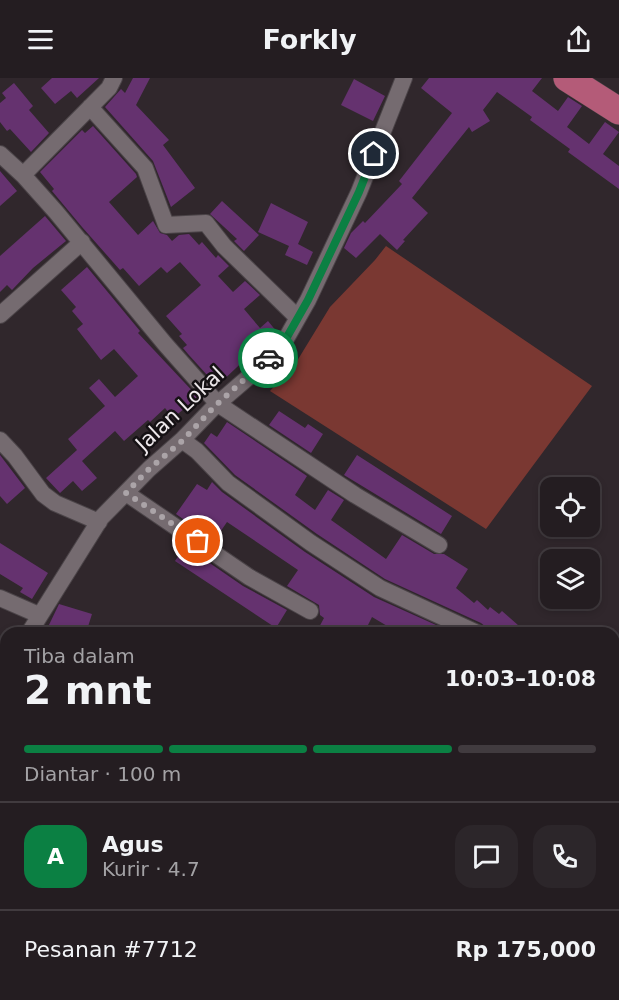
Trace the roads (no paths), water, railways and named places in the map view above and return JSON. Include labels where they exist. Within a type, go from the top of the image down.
[{"type":"main road","points":[[571,79],[619,111]]},
{"type":"street","points":[[23,175],[109,88],[114,78]]},
{"type":"street","name":"Jalan Lokal","points":[[32,627],[99,522],[149,469],[259,368],[287,337],[359,192],[404,78]]},
{"type":"street","points":[[90,108],[145,168],[166,225],[206,223],[224,246],[298,318]]},
{"type":"street","points":[[0,154],[23,175],[82,242],[165,344],[218,404],[355,495],[439,545]]},
{"type":"street","points":[[0,315],[82,242]]},
{"type":"street","points":[[0,440],[44,494],[55,503],[99,522]]},
{"type":"street","points":[[182,441],[196,451],[228,483],[380,588],[464,627]]},
{"type":"street","points":[[126,493],[249,577],[310,611]]},
{"type":"street","points":[[0,598],[39,615]]}]
